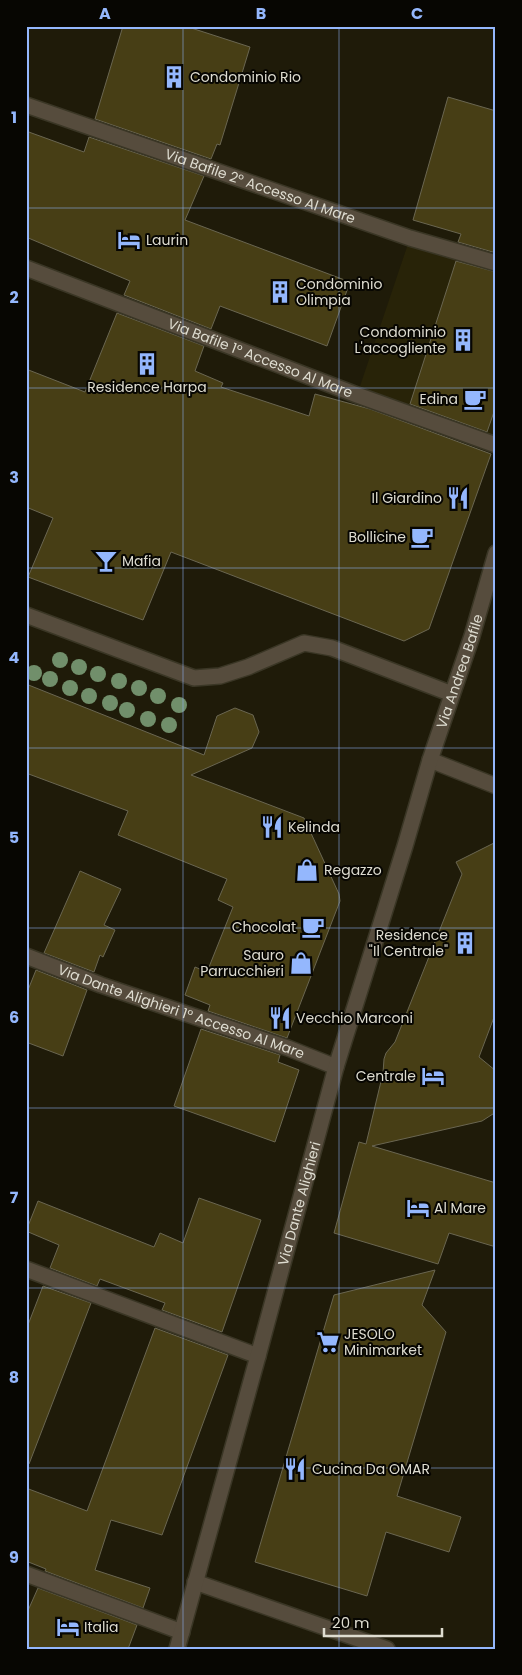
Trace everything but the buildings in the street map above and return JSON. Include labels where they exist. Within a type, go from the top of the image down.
[{"type":"street","name":"Via Bafile 2° Accesso Al Mare","points":[[26,105],[401,235],[496,263]]},
{"type":"street","name":"Via Bafile 1° Accesso Al Mare","points":[[26,268],[356,395],[496,445]]},
{"type":"street","name":"Via Andrea Bafile","points":[[430,760],[472,636],[496,553]]},
{"type":"street","points":[[26,615],[194,678],[220,676],[248,667],[304,643],[332,648],[452,694]]},
{"type":"street","points":[[430,760],[496,786]]},
{"type":"street","name":"Via Dante Alighieri","points":[[177,1649],[336,1067],[430,760]]},
{"type":"street","name":"Via Dante Alighieri 1° Accesso Al Mare","points":[[26,956],[101,985],[288,1048],[336,1067]]},
{"type":"street","points":[[26,1269],[258,1356]]},
{"type":"street","points":[[26,1574],[182,1632]]},
{"type":"street","points":[[195,1582],[387,1649]]},
{"type":"shaded area","points":[[410,238],[496,263],[496,445],[357,395]]},
{"type":"place","name":"Condominio Rio","points":[[174,77]]},
{"type":"place","name":"Laurin","points":[[129,240]]},
{"type":"place","name":"Condominio Olimpia","points":[[280,292]]},
{"type":"place","name":"Condominio L'accogliente","points":[[463,340]]},
{"type":"place","name":"Residence Harpa","points":[[147,364]]},
{"type":"place","name":"Edina","points":[[475,399]]},
{"type":"place","name":"Il Giardino","points":[[458,498]]},
{"type":"place","name":"Bollicine","points":[[422,537]]},
{"type":"place","name":"Mafia","points":[[106,561]]},
{"type":"place","name":"Kelinda","points":[[272,827]]},
{"type":"place","name":"Regazzo","points":[[307,870]]},
{"type":"place","name":"Chocolat","points":[[313,927]]},
{"type":"place","name":"Residence \"Il Centrale\"","points":[[465,943]]},
{"type":"place","name":"Sauro Parrucchieri","points":[[301,963]]},
{"type":"place","name":"Vecchio Marconi","points":[[280,1018]]},
{"type":"place","name":"Centrale","points":[[433,1076]]},
{"type":"place","name":"Al Mare","points":[[418,1208]]},
{"type":"place","name":"JESOLO Minimarket","points":[[328,1342]]},
{"type":"place","name":"Cucina Da OMAR","points":[[295,1469]]},
{"type":"place","name":"Italia","points":[[68,1627]]}]
